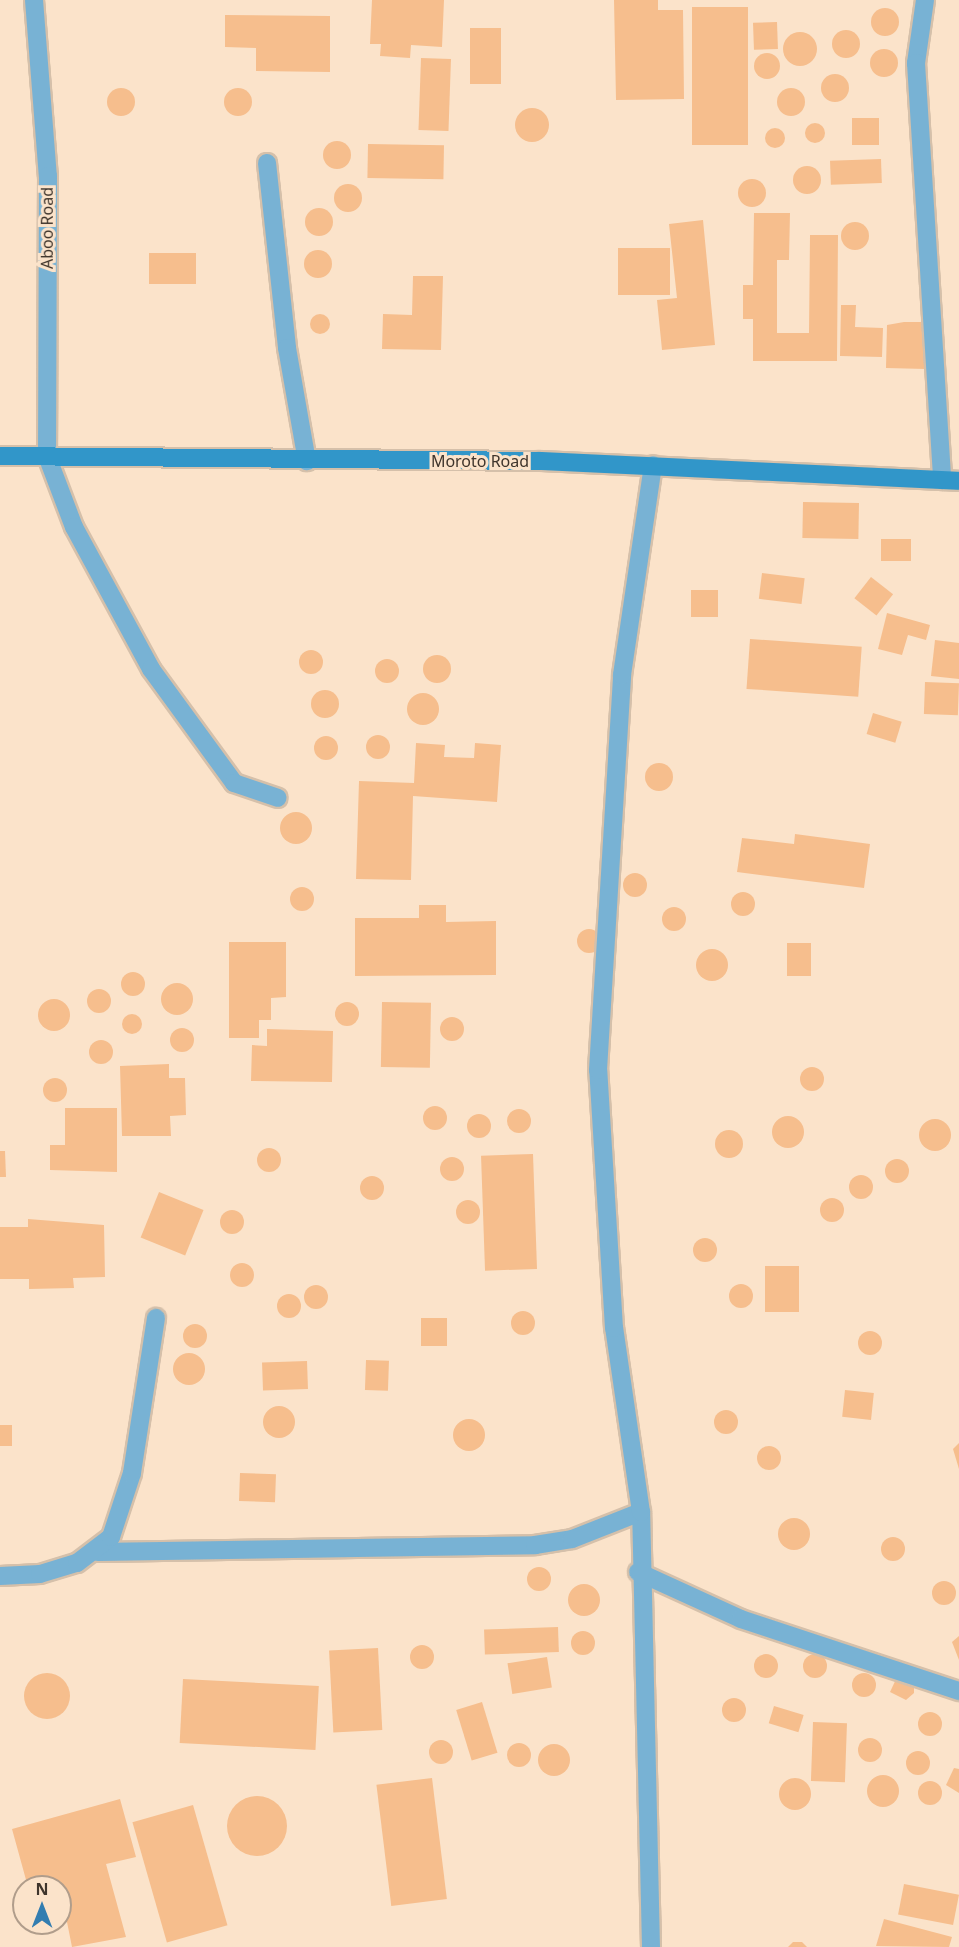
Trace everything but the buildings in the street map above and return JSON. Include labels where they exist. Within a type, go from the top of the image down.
[{"type":"main road","name":"Moroto Road","points":[[0,456],[653,465],[951,481]]},
{"type":"street","name":"Aboo Road","points":[[34,0],[48,176],[47,456]]},
{"type":"street","points":[[925,0],[916,63],[951,481]]},
{"type":"street","points":[[267,163],[287,348],[307,461]]},
{"type":"street","points":[[47,456],[74,527],[151,669],[234,783],[278,798]]},
{"type":"street","points":[[651,1947],[638,1572],[641,1512],[615,1338],[598,1070],[622,675],[653,465]]},
{"type":"street","points":[[98,1552],[111,1537],[132,1473],[156,1318]]},
{"type":"street","points":[[0,1576],[40,1574],[98,1552],[535,1545],[572,1539],[641,1512]]},
{"type":"street","points":[[638,1572],[741,1619],[959,1691]]}]
